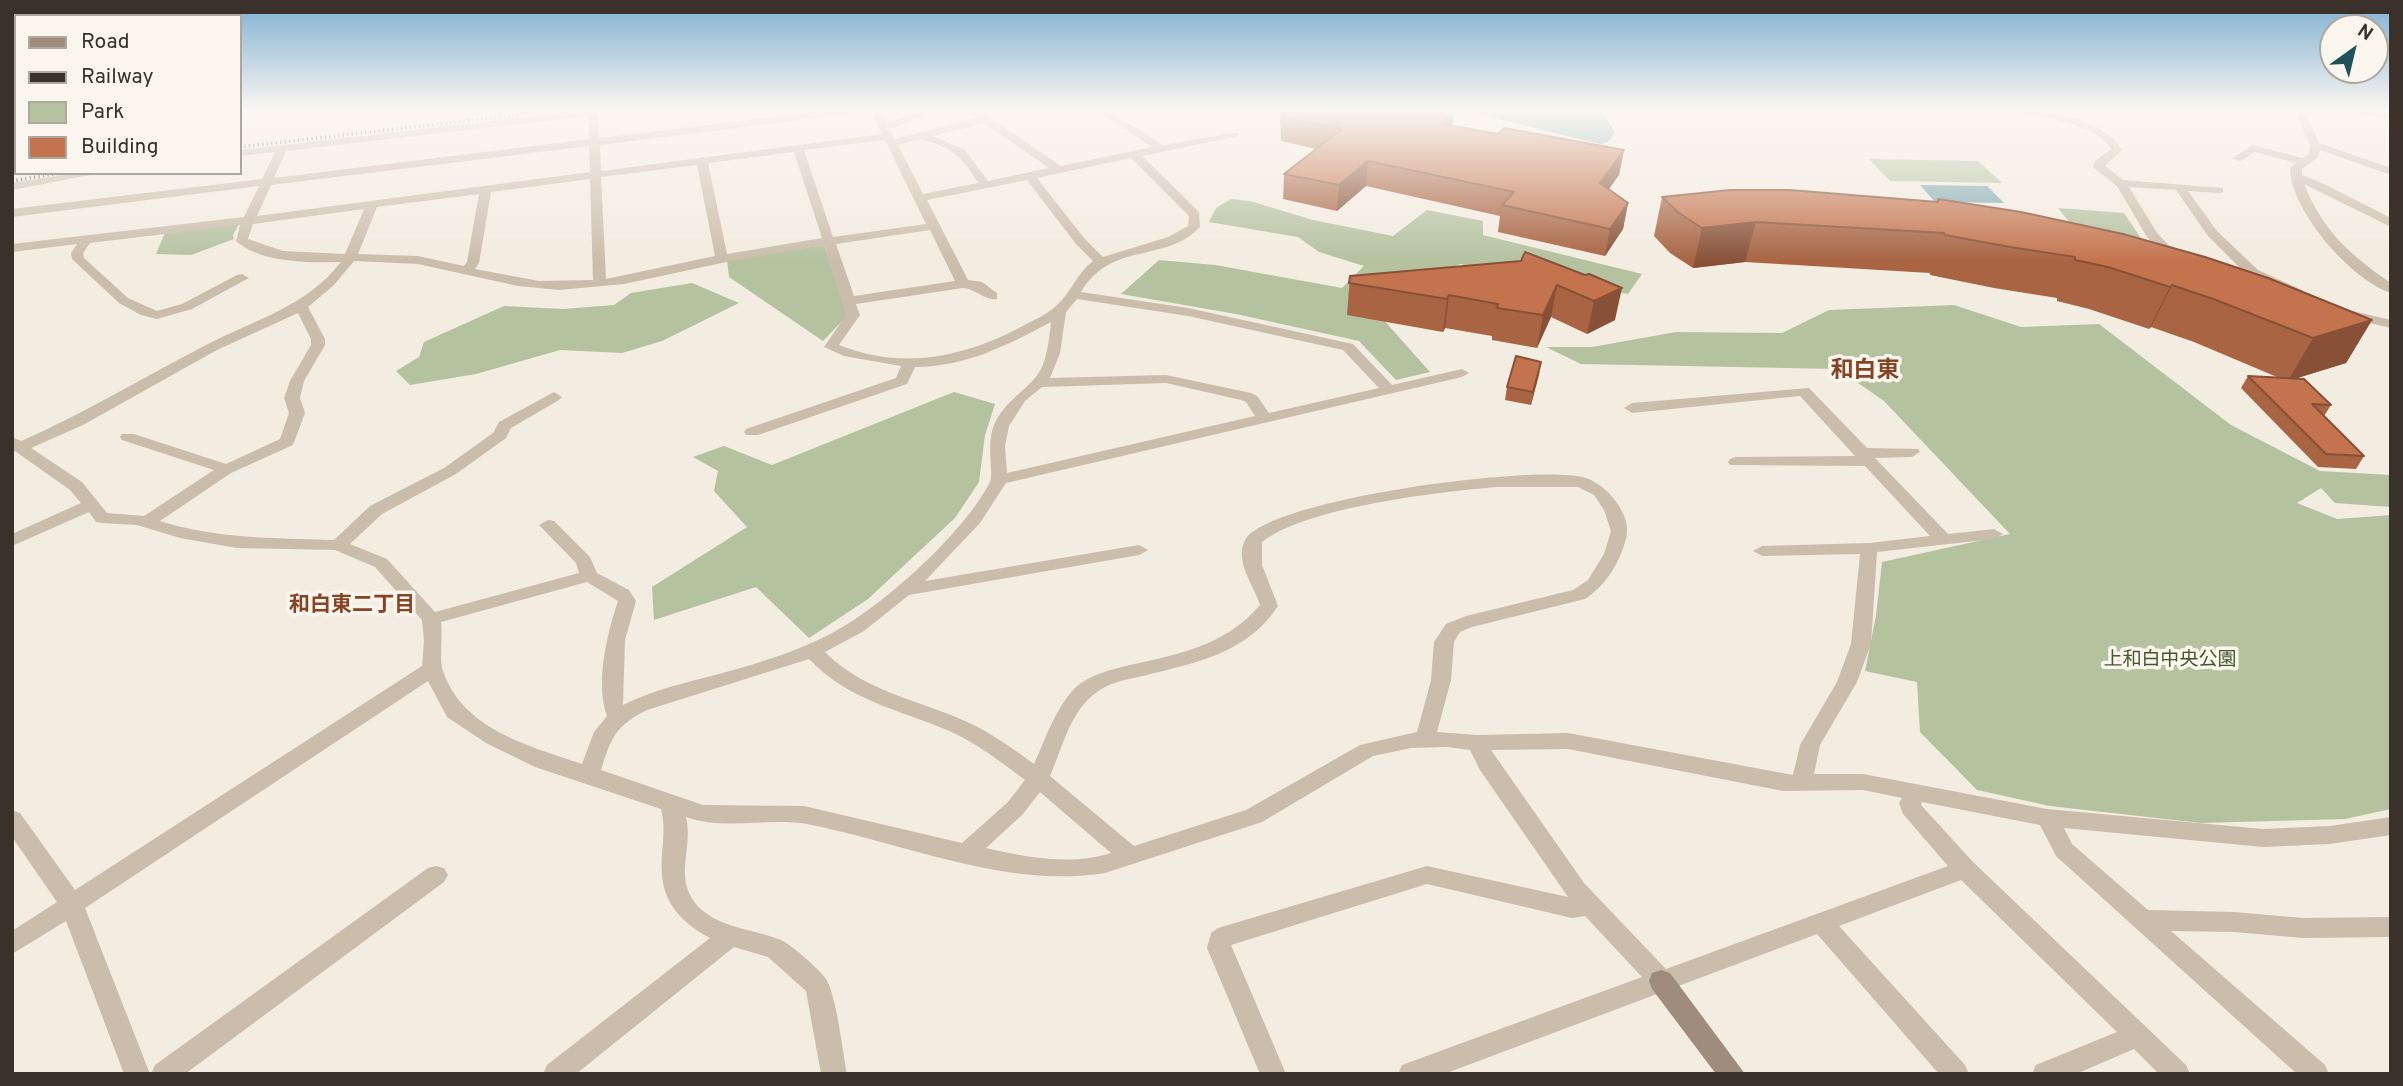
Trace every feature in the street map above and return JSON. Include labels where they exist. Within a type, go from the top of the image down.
[{"type":"street","points":[[276,161],[242,235],[242,240],[249,244],[284,257],[397,258],[538,285],[600,283],[647,276],[722,259],[935,226]]},
{"type":"street","points":[[12,213],[437,161]]},
{"type":"street","points":[[595,161],[600,283]]},
{"type":"street","points":[[12,248],[697,161]]},
{"type":"street","points":[[702,161],[722,259]]},
{"type":"street","points":[[802,161],[853,315],[831,347],[843,353],[921,365],[968,357],[993,347],[1059,311],[1074,295],[1083,274],[1101,262],[1178,238],[1194,227],[1195,215],[1141,161]]},
{"type":"street","points":[[902,161],[963,284]]},
{"type":"street","points":[[972,161],[985,185]]},
{"type":"street","points":[[1046,161],[1059,170]]},
{"type":"street","points":[[921,198],[1106,161]]},
{"type":"street","points":[[2102,161],[2099,167],[2120,183],[2138,210],[2139,218],[2165,253],[2192,267]]},
{"type":"street","points":[[2299,161],[2304,162]]},
{"type":"street","points":[[2359,161],[2391,172]]},
{"type":"street","points":[[2304,162],[2296,168],[2309,211],[2349,260],[2391,289]]},
{"type":"street","points":[[12,187],[84,175]]},
{"type":"street","points":[[1030,176],[1080,241],[1101,262]]},
{"type":"street","points":[[2297,177],[2391,223]]},
{"type":"street","points":[[2120,183],[2219,190]]},
{"type":"street","points":[[2180,188],[2214,237],[2254,273],[2314,299]]},
{"type":"street","points":[[467,270],[473,263],[486,189]]},
{"type":"street","points":[[16,444],[78,422],[212,347],[301,306],[335,280],[351,258],[372,204]]},
{"type":"street","points":[[88,238],[77,253],[78,259],[125,302],[157,315],[171,313],[242,278]]},
{"type":"street","points":[[2213,270],[2254,273]]},
{"type":"street","points":[[849,301],[963,284],[977,285],[992,296]]},
{"type":"street","points":[[1074,295],[1188,312],[1348,347],[1389,390]]},
{"type":"street","points":[[147,522],[225,470],[287,442],[297,413],[292,398],[297,381],[318,345],[318,339],[301,306]]},
{"type":"street","points":[[2337,309],[2362,319],[2391,324]]},
{"type":"street","points":[[1000,479],[995,460],[1002,420],[1043,377],[1058,332],[1059,311]]},
{"type":"street","points":[[752,432],[902,382],[909,364]]},
{"type":"street","points":[[589,775],[605,728],[617,716],[640,705],[812,651],[872,617],[973,520],[1000,479],[1462,373]]},
{"type":"street","points":[[1037,383],[1166,379],[1246,396],[1252,399],[1265,419]]},
{"type":"street","points":[[1632,408],[1804,391],[1945,541]]},
{"type":"street","points":[[338,545],[376,510],[450,471],[500,435],[504,425],[554,397]]},
{"type":"street","points":[[128,437],[215,464],[225,470]]},
{"type":"street","points":[[16,444],[68,479],[93,504],[102,518],[147,522],[180,534],[237,543],[338,545],[381,563],[431,619],[435,641],[432,670],[454,712],[494,738],[542,761],[702,814],[804,815],[968,851],[1027,867],[1079,868],[1105,864],[1254,816],[1367,750],[1424,740],[1447,739],[1477,743],[1568,741],[1783,783],[1863,782],[2047,818],[2263,838],[2330,835],[2391,827]]},
{"type":"street","points":[[1737,462],[1864,457],[1912,452]]},
{"type":"street","points":[[968,851],[1029,792],[1066,712],[1081,693],[1101,680],[1202,656],[1235,640],[1258,622],[1269,606],[1267,594],[1254,569],[1251,555],[1254,540],[1269,528],[1380,499],[1484,483],[1581,482],[1593,486],[1612,510],[1620,531],[1613,554],[1595,584],[1579,595],[1466,622],[1453,628],[1444,642],[1435,710],[1424,740]]},
{"type":"street","points":[[12,541],[93,504]]},
{"type":"street","points":[[548,525],[583,561],[589,576],[623,594],[627,601],[615,640],[614,705],[617,716]]},
{"type":"street","points":[[1762,551],[1869,548],[1994,534]]},
{"type":"street","points":[[1802,782],[1810,745],[1847,682],[1861,644],[1869,548]]},
{"type":"street","points":[[901,591],[1139,550]]},
{"type":"street","points":[[431,619],[589,576]]},
{"type":"street","points":[[812,651],[830,670],[850,685],[961,727],[1071,806],[1130,856]]},
{"type":"street","points":[[12,944],[432,670]]},
{"type":"street","points":[[1477,743],[1487,764],[1576,890],[1661,981],[1732,1074]]},
{"type":"street","points":[[1917,792],[1910,803],[1911,808],[1965,869],[2177,1074]]},
{"type":"street","points":[[671,803],[677,826],[673,876],[681,901],[697,920],[730,936],[776,949],[817,986],[834,1074]]},
{"type":"street","points":[[2047,818],[2064,850],[2316,1074]]},
{"type":"street","points":[[12,819],[72,905],[136,1074]]},
{"type":"street","points":[[1411,1074],[1965,869]]},
{"type":"street","points":[[1273,1074],[1219,948],[1220,940],[1227,935],[1427,874],[1572,908],[1590,905]]},
{"type":"street","points":[[164,1074],[436,875]]},
{"type":"street","points":[[2143,920],[2385,932]]},
{"type":"street","points":[[1821,922],[1956,1074]]},
{"type":"street","points":[[556,1074],[730,936]]},
{"type":"street","points":[[2045,1074],[2137,1036]]},
{"type":"green space","points":[[1871,161],[1978,161],[2002,183],[1890,181]]},
{"type":"green space","points":[[1231,199],[1250,201],[1313,220],[1393,236],[1427,210],[1483,221],[1483,235],[1642,274],[1628,294],[1460,264],[1374,309],[1430,372],[1396,380],[1359,341],[1236,314],[1121,294],[1159,260],[1215,265],[1342,288],[1364,266],[1319,252],[1298,237],[1209,222],[1216,208]]},
{"type":"green space","points":[[2058,208],[2124,213],[2153,256],[2093,252]]},
{"type":"green space","points":[[241,221],[233,235],[234,239],[191,255],[156,254],[166,230]]},
{"type":"green space","points":[[824,245],[848,315],[823,341],[729,277],[727,260]]},
{"type":"green space","points":[[692,283],[739,303],[662,341],[622,353],[560,350],[476,374],[410,385],[396,371],[419,357],[424,342],[504,306],[563,309],[614,305],[631,293]]},
{"type":"green space","name":"上和白中央公園","points":[[1954,305],[2021,327],[2099,324],[2231,425],[2320,471],[2391,475],[2391,507],[2335,503],[2321,488],[2297,503],[2337,519],[2391,515],[2391,809],[2345,819],[2201,823],[2050,806],[1977,790],[1920,732],[1917,682],[1865,671],[1876,616],[1882,562],[2010,534],[1884,401],[1838,369],[1581,364],[1546,347],[1592,347],[1676,332],[1782,333],[1829,310]]},
{"type":"green space","points":[[954,392],[995,404],[985,435],[979,482],[955,518],[868,599],[809,638],[756,587],[654,620],[652,587],[747,527],[714,491],[718,471],[693,457],[724,446],[772,465]]},
{"type":"water","points":[[1920,185],[1987,186],[2004,203],[1935,202]]},
{"type":"building","points":[[1301,161],[1616,161],[1600,183],[1628,203],[1610,229],[1502,205],[1514,192],[1368,161],[1339,185],[1284,174]]},
{"type":"building","points":[[1730,190],[1790,190],[1938,202],[1938,199],[2021,212],[2123,234],[2205,257],[2268,278],[2372,320],[2313,338],[2172,285],[2170,287],[2108,267],[2075,260],[2075,257],[1944,233],[1756,222],[1702,228],[1679,213],[1662,197]]},
{"type":"building","points":[[1525,252],[1622,288],[1594,301],[1557,285],[1543,315],[1497,308],[1498,304],[1449,295],[1447,299],[1349,283],[1350,276],[1521,261]]},
{"type":"building","points":[[1516,356],[1541,362],[1533,392],[1507,387]]},
{"type":"building","points":[[2248,376],[2304,379],[2331,405],[2312,404],[2364,456],[2326,454]]},
{"type":"railway","points":[[12,181],[47,175]]},
{"type":"district","name":"和白東","points":[[1865,372]]},
{"type":"district","name":"和白東二丁目","points":[[352,607]]}]
